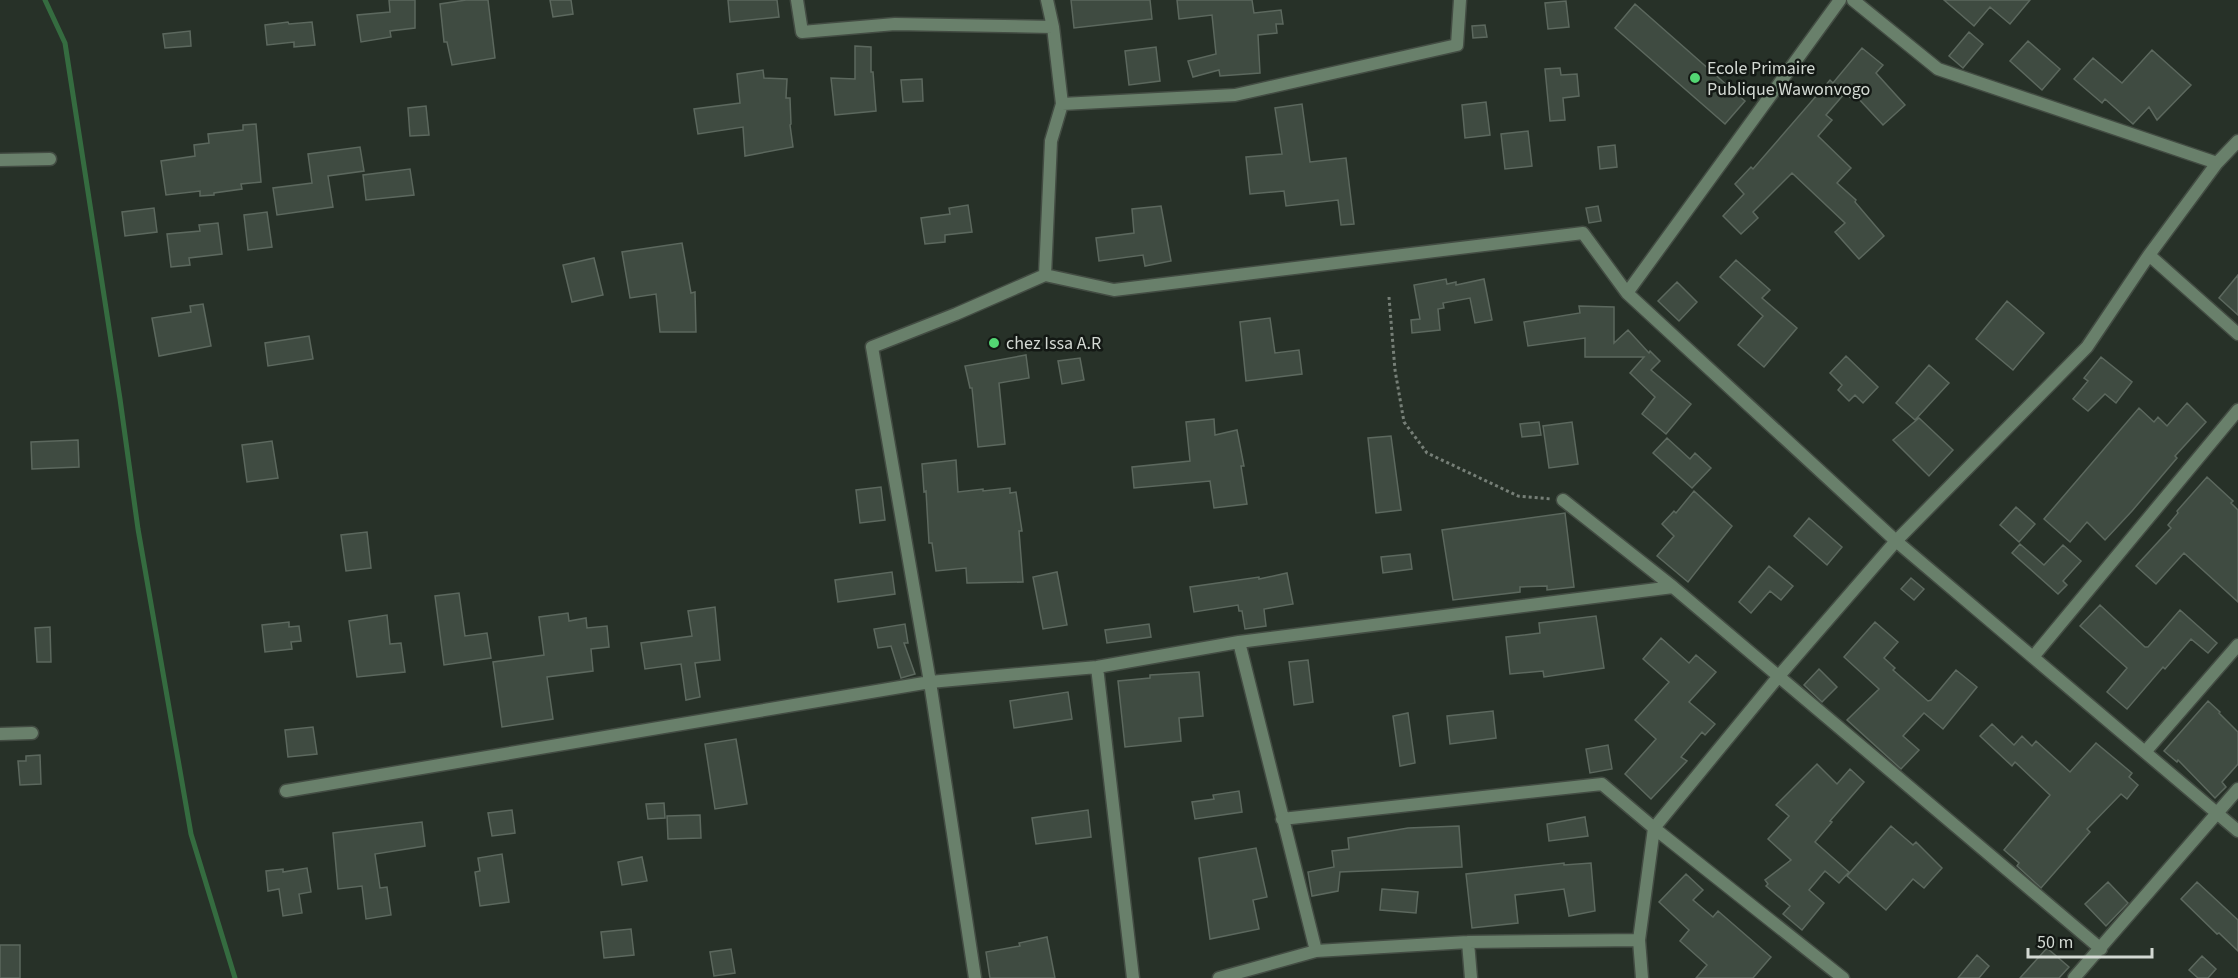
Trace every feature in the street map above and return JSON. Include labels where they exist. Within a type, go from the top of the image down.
[{"type":"street","points":[[797,0],[802,32],[895,24],[1053,27]]},
{"type":"street","points":[[1045,275],[1051,141],[1062,104],[1053,27],[1047,0]]},
{"type":"street","points":[[1062,104],[1235,95],[1457,45],[1460,0]]},
{"type":"street","points":[[1628,293],[1840,0]]},
{"type":"street","points":[[1853,0],[1938,69],[2217,163]]},
{"type":"street","points":[[1642,978],[1639,940],[1654,828],[1778,677],[1896,541],[2087,347],[2149,255],[2217,163],[2238,141]]},
{"type":"street","points":[[0,160],[50,159]]},
{"type":"street","points":[[975,978],[930,682],[872,347],[956,315],[1045,275],[1114,290],[1583,233],[1628,293],[1896,541],[2238,831]]},
{"type":"street","points":[[2149,255],[2238,334]]},
{"type":"street","points":[[2033,657],[2238,410]]},
{"type":"street","points":[[1563,500],[1673,586],[2101,949]]},
{"type":"street","points":[[286,791],[930,682],[1097,667],[1239,642],[1673,586]]},
{"type":"street","points":[[1239,642],[1316,951]]},
{"type":"street","points":[[2145,752],[2238,645]]},
{"type":"street","points":[[1097,667],[1133,978]]},
{"type":"street","points":[[0,734],[32,733]]},
{"type":"street","points":[[1282,819],[1602,784],[1843,978]]},
{"type":"street","points":[[2074,978],[2238,789]]},
{"type":"street","points":[[1219,978],[1316,951],[1468,942],[1639,940]]},
{"type":"street","points":[[1468,942],[1471,978]]},
{"type":"path","points":[[1389,297],[1395,370],[1404,422],[1427,453],[1518,496],[1563,500]]},
{"type":"building","points":[[389,0],[415,0],[415,28],[390,31],[391,37],[361,42],[357,15],[390,12]]},
{"type":"building","points":[[466,0],[488,0],[495,58],[452,65],[447,42],[444,42],[440,4]]},
{"type":"building","points":[[550,0],[571,0],[573,14],[553,17]]},
{"type":"building","points":[[728,0],[777,0],[779,17],[730,22]]},
{"type":"building","points":[[1071,0],[1150,0],[1152,19],[1074,28]]},
{"type":"building","points":[[1177,0],[1252,0],[1254,13],[1281,10],[1283,24],[1276,24],[1277,33],[1258,35],[1260,73],[1220,76],[1219,70],[1193,77],[1188,61],[1216,54],[1212,15],[1179,19]]},
{"type":"building","points":[[1944,0],[2030,0],[2010,24],[1990,7],[1974,26]]},
{"type":"building","points":[[1566,1],[1569,27],[1548,29],[1545,3]]},
{"type":"building","points":[[1635,4],[1745,101],[1725,124],[1615,28]]},
{"type":"building","points":[[288,22],[289,24],[312,22],[315,45],[294,47],[294,42],[267,45],[265,25]]},
{"type":"building","points":[[1485,25],[1487,37],[1473,38],[1472,26]]},
{"type":"building","points":[[190,31],[191,46],[165,48],[163,34]]},
{"type":"building","points":[[1969,32],[1983,44],[1963,68],[1949,56]]},
{"type":"building","points":[[2028,41],[2060,69],[2042,90],[2010,61]]},
{"type":"building","points":[[855,46],[871,47],[871,72],[873,72],[876,111],[835,115],[831,78],[855,79]]},
{"type":"building","points":[[1156,47],[1160,81],[1129,85],[1125,51]]},
{"type":"building","points":[[1862,48],[1883,65],[1876,73],[1905,105],[1883,125],[1856,96],[1853,100],[1845,93],[1826,115],[1832,120],[1818,136],[1851,168],[1837,183],[1856,200],[1855,202],[1884,236],[1859,259],[1835,232],[1845,223],[1792,173],[1753,212],[1758,218],[1741,234],[1723,216],[1744,194],[1735,184],[1751,167],[1753,169],[1830,80],[1833,83]]},
{"type":"building","points":[[2152,50],[2191,85],[2157,120],[2149,107],[2133,124],[2105,99],[2102,103],[2074,79],[2093,58],[2122,83]]},
{"type":"building","points":[[1560,68],[1561,75],[1577,74],[1579,96],[1563,98],[1565,120],[1550,121],[1545,69]]},
{"type":"building","points":[[763,70],[764,78],[787,79],[786,98],[790,98],[793,147],[745,156],[743,127],[698,134],[694,109],[740,103],[737,74]]},
{"type":"building","points":[[922,79],[923,101],[903,102],[901,80]]},
{"type":"building","points":[[1486,102],[1490,135],[1465,138],[1462,105]]},
{"type":"building","points":[[1302,104],[1310,162],[1346,158],[1354,224],[1341,225],[1338,200],[1286,206],[1284,191],[1250,194],[1246,157],[1282,154],[1275,108]]},
{"type":"building","points":[[426,106],[429,135],[410,136],[408,108]]},
{"type":"building","points":[[256,124],[261,182],[241,184],[242,189],[214,193],[214,195],[200,196],[200,191],[166,195],[161,161],[195,156],[194,145],[209,143],[208,134],[243,130],[243,125]]},
{"type":"building","points":[[1528,131],[1532,166],[1505,169],[1501,134]]},
{"type":"building","points":[[1615,145],[1617,167],[1600,169],[1598,147]]},
{"type":"building","points":[[360,147],[364,171],[328,176],[333,207],[277,215],[273,188],[312,183],[308,154]]},
{"type":"building","points":[[410,169],[414,195],[366,200],[363,175]]},
{"type":"building","points":[[968,205],[972,232],[945,235],[945,242],[925,244],[921,218],[950,214],[949,208]]},
{"type":"building","points":[[1161,206],[1171,261],[1145,266],[1143,255],[1099,261],[1096,238],[1134,233],[1132,209]]},
{"type":"building","points":[[1598,206],[1601,221],[1589,223],[1586,208]]},
{"type":"building","points":[[154,208],[157,232],[125,236],[122,212]]},
{"type":"building","points":[[267,212],[272,247],[248,250],[244,215]]},
{"type":"building","points":[[218,223],[222,254],[189,258],[190,265],[171,267],[167,234],[200,231],[199,225]]},
{"type":"building","points":[[682,243],[691,293],[695,292],[696,332],[660,332],[656,294],[630,298],[622,252]]},
{"type":"building","points":[[594,258],[603,295],[572,302],[563,265]]},
{"type":"building","points":[[1736,260],[1770,290],[1762,298],[1797,328],[1764,367],[1738,345],[1763,316],[1720,277]]},
{"type":"building","points":[[2238,275],[2238,315],[2219,298]]},
{"type":"building","points":[[1446,279],[1447,284],[1456,282],[1456,285],[1484,279],[1492,320],[1475,323],[1470,298],[1443,303],[1444,308],[1438,309],[1440,330],[1412,333],[1411,320],[1420,319],[1414,285]]},
{"type":"building","points":[[1677,282],[1697,302],[1679,321],[1658,301]]},
{"type":"building","points":[[2007,301],[2044,333],[2013,370],[1976,339]]},
{"type":"building","points":[[203,304],[211,346],[159,356],[152,318],[191,312],[190,306]]},
{"type":"building","points":[[1579,306],[1614,307],[1614,343],[1628,330],[1649,353],[1650,351],[1660,361],[1651,370],[1691,404],[1666,434],[1642,414],[1655,397],[1630,373],[1644,357],[1585,357],[1585,338],[1528,346],[1524,322],[1580,313]]},
{"type":"building","points":[[1270,318],[1275,353],[1299,350],[1302,374],[1246,381],[1240,322]]},
{"type":"building","points":[[309,336],[313,359],[268,366],[265,343]]},
{"type":"building","points":[[1026,355],[1029,378],[999,383],[1005,444],[978,447],[972,388],[970,388],[965,366]]},
{"type":"building","points":[[1846,356],[1878,387],[1863,403],[1855,395],[1849,401],[1838,390],[1842,385],[1830,373]]},
{"type":"building","points":[[2101,357],[2132,382],[2116,403],[2105,394],[2088,411],[2073,399],[2088,381],[2084,378]]},
{"type":"building","points":[[1080,358],[1084,380],[1062,384],[1058,361]]},
{"type":"building","points":[[1929,365],[1949,383],[1915,420],[1896,403]]},
{"type":"building","points":[[2187,403],[2206,422],[2105,540],[2087,522],[2070,542],[2044,519],[2139,408],[2154,422],[2158,417],[2167,426]]},
{"type":"building","points":[[1919,418],[1953,450],[1929,476],[1893,440]]},
{"type":"building","points":[[1214,419],[1215,435],[1237,430],[1244,466],[1241,466],[1247,504],[1214,508],[1210,481],[1134,488],[1132,467],[1190,461],[1186,422]]},
{"type":"building","points":[[1539,422],[1541,435],[1522,437],[1520,424]]},
{"type":"building","points":[[1572,422],[1578,464],[1549,468],[1543,426]]},
{"type":"building","points":[[1391,436],[1401,510],[1376,513],[1368,438]]},
{"type":"building","points":[[1667,438],[1690,459],[1695,453],[1711,468],[1692,488],[1653,453]]},
{"type":"building","points":[[78,440],[79,467],[32,469],[31,442]]},
{"type":"building","points":[[272,441],[278,478],[247,482],[242,445]]},
{"type":"building","points":[[956,460],[958,492],[1010,488],[1010,493],[1016,492],[1022,531],[1019,531],[1023,582],[967,583],[966,568],[936,571],[932,543],[929,543],[922,464]]},
{"type":"building","points":[[2207,477],[2233,501],[2231,503],[2238,510],[2238,602],[2184,553],[2156,584],[2136,566],[2171,528],[2168,525],[2178,513],[2177,511]]},
{"type":"building","points":[[881,487],[885,520],[860,523],[856,490]]},
{"type":"building","points":[[1694,491],[1732,526],[1688,582],[1657,556],[1674,536],[1662,524],[1674,511],[1676,513]]},
{"type":"building","points":[[2016,507],[2035,524],[2019,542],[2000,525]]},
{"type":"building","points":[[1565,513],[1574,587],[1547,590],[1547,586],[1520,587],[1520,592],[1453,600],[1442,530]]},
{"type":"building","points":[[1809,518],[1842,547],[1827,565],[1794,536]]},
{"type":"building","points":[[367,532],[371,568],[346,571],[341,535]]},
{"type":"building","points":[[2020,544],[2044,565],[2063,545],[2081,561],[2063,581],[2067,585],[2058,594],[2012,553]]},
{"type":"building","points":[[1410,554],[1412,569],[1383,573],[1381,557]]},
{"type":"building","points":[[1769,566],[1793,586],[1781,600],[1770,591],[1751,613],[1739,602]]},
{"type":"building","points":[[892,572],[895,594],[838,602],[835,580]]},
{"type":"building","points":[[1057,572],[1067,625],[1043,629],[1033,577]]},
{"type":"building","points":[[1287,573],[1293,604],[1264,609],[1266,626],[1245,629],[1242,611],[1239,611],[1238,605],[1194,612],[1190,587],[1259,577],[1259,579]]},
{"type":"building","points":[[1911,578],[1924,589],[1914,600],[1901,589]]},
{"type":"building","points":[[459,593],[465,636],[487,633],[491,658],[444,665],[435,596]]},
{"type":"building","points":[[2100,605],[2145,647],[2148,647],[2180,610],[2217,643],[2208,653],[2191,639],[2127,709],[2107,692],[2127,668],[2080,626]]},
{"type":"building","points":[[715,607],[720,660],[695,663],[700,697],[686,700],[681,664],[645,669],[641,643],[692,636],[688,611]]},
{"type":"building","points":[[568,613],[569,621],[586,618],[587,628],[607,626],[609,647],[591,649],[593,671],[547,677],[553,719],[502,727],[493,662],[544,655],[539,617]]},
{"type":"building","points":[[387,615],[390,644],[401,643],[405,672],[357,677],[349,621]]},
{"type":"building","points":[[1596,616],[1604,668],[1544,677],[1543,671],[1510,674],[1506,637],[1540,633],[1539,623]]},
{"type":"building","points":[[289,622],[289,627],[299,626],[301,641],[291,642],[292,649],[265,652],[262,625]]},
{"type":"building","points":[[1875,622],[1898,642],[1884,658],[1895,668],[1893,670],[1928,701],[1956,670],[1977,687],[1943,729],[1924,713],[1903,736],[1919,750],[1901,769],[1847,720],[1879,689],[1844,657]]},
{"type":"building","points":[[905,624],[908,643],[904,643],[915,674],[901,678],[891,646],[878,648],[874,629]]},
{"type":"building","points":[[1149,624],[1151,637],[1107,643],[1105,630]]},
{"type":"building","points":[[50,627],[51,662],[37,662],[35,628]]},
{"type":"building","points":[[1661,638],[1689,663],[1696,655],[1716,672],[1689,702],[1715,724],[1705,735],[1702,732],[1681,757],[1687,761],[1651,799],[1625,774],[1656,739],[1635,720],[1669,682],[1643,659]]},
{"type":"building","points":[[1308,660],[1313,702],[1294,705],[1289,662]]},
{"type":"building","points":[[1819,669],[1837,687],[1822,702],[1804,685]]},
{"type":"building","points":[[1199,672],[1203,716],[1179,718],[1181,741],[1125,747],[1118,681],[1150,678],[1150,675]]},
{"type":"building","points":[[1068,692],[1072,719],[1014,728],[1010,701]]},
{"type":"building","points":[[2208,701],[2238,732],[2238,764],[2222,782],[2226,787],[2215,798],[2178,760],[2177,762],[2164,751]]},
{"type":"building","points":[[1493,711],[1496,738],[1450,744],[1447,716]]},
{"type":"building","points":[[1408,713],[1415,763],[1400,766],[1393,716]]},
{"type":"building","points":[[1992,724],[2014,745],[2022,736],[2032,746],[2036,741],[2070,772],[2096,743],[2132,773],[2129,777],[2138,785],[2127,799],[2121,794],[2087,829],[2090,832],[2041,888],[2017,866],[2019,863],[2004,850],[2050,795],[2015,762],[2012,766],[1980,736]]},
{"type":"building","points":[[313,727],[317,754],[288,757],[285,730]]},
{"type":"building","points":[[736,739],[747,804],[715,809],[705,744]]},
{"type":"building","points":[[1608,745],[1612,769],[1590,773],[1586,749]]},
{"type":"building","points":[[40,755],[41,784],[20,785],[18,761],[26,761],[26,756]]},
{"type":"building","points":[[1817,764],[1837,784],[1850,769],[1864,782],[1815,842],[1849,872],[1839,883],[1825,871],[1809,890],[1824,903],[1802,930],[1783,914],[1790,906],[1766,886],[1768,884],[1765,880],[1791,860],[1768,839],[1789,816],[1776,805]]},
{"type":"building","points":[[1239,791],[1242,812],[1195,819],[1192,802],[1214,799],[1213,795]]},
{"type":"building","points":[[664,803],[665,818],[648,819],[646,804]]},
{"type":"building","points":[[512,810],[515,833],[492,836],[488,813]]},
{"type":"building","points":[[1088,810],[1091,837],[1036,844],[1032,818]]},
{"type":"building","points":[[700,815],[701,838],[668,839],[667,816]]},
{"type":"building","points":[[1585,817],[1588,836],[1549,841],[1547,824]]},
{"type":"building","points":[[422,822],[425,846],[375,854],[380,888],[387,887],[391,915],[366,919],[362,886],[338,889],[333,833]]},
{"type":"building","points":[[1459,826],[1462,867],[1340,872],[1338,891],[1312,896],[1308,872],[1334,867],[1332,851],[1349,849],[1348,838],[1408,828]]},
{"type":"building","points":[[1891,826],[1913,845],[1916,842],[1942,868],[1924,888],[1913,879],[1886,910],[1847,876]]},
{"type":"building","points":[[1256,848],[1267,897],[1253,900],[1259,929],[1210,939],[1199,858]]},
{"type":"building","points":[[502,854],[509,902],[480,906],[475,872],[480,871],[478,858]]},
{"type":"building","points":[[642,857],[647,881],[622,885],[618,862]]},
{"type":"building","points":[[1564,863],[1564,865],[1591,863],[1595,911],[1569,916],[1564,889],[1515,895],[1518,923],[1472,928],[1466,874]]},
{"type":"building","points":[[307,868],[311,892],[299,894],[302,913],[283,916],[279,889],[268,891],[266,871],[283,869],[283,872]]},
{"type":"building","points":[[1686,874],[1703,890],[1693,900],[1713,917],[1718,911],[1771,957],[1753,978],[1696,978],[1707,965],[1680,941],[1689,930],[1659,902]]},
{"type":"building","points":[[2108,882],[2128,903],[2106,926],[2085,904]]},
{"type":"building","points":[[2197,882],[2238,920],[2238,951],[2181,899]]},
{"type":"building","points":[[1382,889],[1418,892],[1416,913],[1380,910]]},
{"type":"building","points":[[631,929],[634,955],[604,958],[601,932]]},
{"type":"building","points":[[1047,937],[1055,978],[990,978],[986,952],[1020,946],[1019,943]]},
{"type":"building","points":[[0,945],[20,945],[20,978],[0,978]]},
{"type":"building","points":[[2047,948],[2069,967],[2059,978],[2020,978]]},
{"type":"building","points":[[731,949],[735,973],[714,976],[710,952]]},
{"type":"building","points":[[1977,955],[1989,966],[1979,978],[1958,978]]},
{"type":"building","points":[[2202,956],[2216,969],[2208,978],[2198,978],[2189,970]]},
{"type":"waterway","points":[[45,0],[65,43],[138,529],[191,834],[235,978]]},
{"type":"place","name":"Ecole Primaire Publique Wawonvogo","points":[[1695,78]]},
{"type":"place","name":"chez Issa A.R","points":[[994,343]]}]
